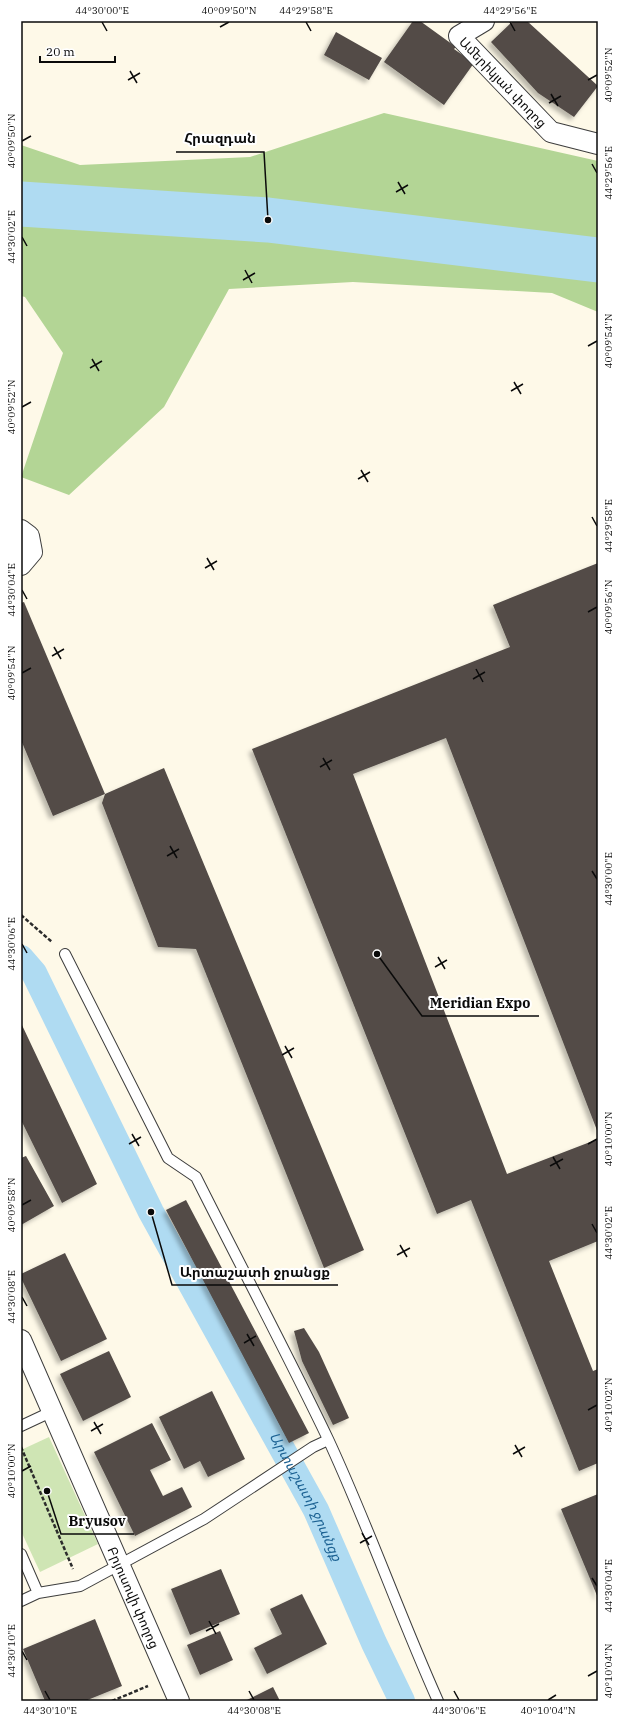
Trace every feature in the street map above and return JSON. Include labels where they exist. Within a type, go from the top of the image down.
[{"type":"street","name":"Ամերիկյան փողոց","points":[[484,21],[459,36],[551,132],[598,144]]},
{"type":"street","points":[[21,530],[29,536],[32,552],[21,565]]},
{"type":"street","name":"Բրյուսովի փողոց","points":[[21,1340],[179,1701]]},
{"type":"lane","points":[[65,954],[168,1158],[196,1177],[328,1440],[366,1528],[413,1646],[438,1701]]},
{"type":"lane","points":[[21,1426],[53,1411]]},
{"type":"lane","points":[[21,1601],[38,1593],[80,1586],[204,1518],[313,1447],[328,1440]]},
{"type":"lane","points":[[21,1554],[38,1593]]},
{"type":"path","points":[[21,915],[65,954]]},
{"type":"path","points":[[21,1447],[80,1586]]},
{"type":"path","points":[[112,1701],[169,1677]]},
{"type":"green space","points":[[384,113],[598,161],[598,312],[552,293],[353,282],[229,289],[164,407],[69,495],[21,477],[63,353],[25,297],[21,296],[21,145],[80,165],[250,157]]},
{"type":"green space","points":[[49,1437],[98,1544],[40,1572],[21,1531],[21,1450]]},
{"type":"building","points":[[413,21],[420,21],[456,47],[454,49],[474,63],[444,105],[384,62]]},
{"type":"building","points":[[513,21],[527,21],[598,86],[574,117],[538,93],[491,42]]},
{"type":"building","points":[[336,32],[382,58],[369,80],[324,55]]},
{"type":"building","points":[[598,563],[598,1133],[446,738],[353,774],[507,1174],[598,1139],[598,1241],[549,1261],[593,1371],[598,1369],[598,1463],[579,1471],[471,1200],[437,1214],[252,749],[510,647],[493,605]]},
{"type":"building","points":[[24,602],[105,794],[53,816],[21,740],[21,603]]},
{"type":"building","points":[[164,768],[364,1250],[324,1268],[196,949],[158,947],[102,803],[105,794]]},
{"type":"building","points":[[21,1023],[97,1184],[62,1203],[21,1120]]},
{"type":"building","points":[[26,1156],[54,1206],[21,1225],[21,1158]]},
{"type":"building","points":[[186,1200],[309,1433],[289,1443],[166,1210]]},
{"type":"building","points":[[65,1253],[107,1339],[61,1361],[21,1278],[21,1274]]},
{"type":"building","points":[[304,1328],[319,1352],[349,1418],[333,1425],[302,1361],[294,1331]]},
{"type":"building","points":[[109,1351],[131,1397],[83,1421],[60,1374]]},
{"type":"building","points":[[212,1391],[245,1459],[208,1477],[200,1461],[184,1469],[159,1417]]},
{"type":"building","points":[[152,1423],[171,1460],[150,1470],[163,1496],[182,1487],[192,1507],[135,1536],[94,1452]]},
{"type":"building","points":[[598,1494],[598,1598],[561,1509]]},
{"type":"building","points":[[221,1569],[240,1614],[190,1635],[171,1589]]},
{"type":"building","points":[[302,1594],[327,1644],[267,1674],[254,1648],[282,1634],[270,1609]]},
{"type":"building","points":[[95,1619],[122,1686],[85,1701],[45,1701],[23,1649]]},
{"type":"building","points":[[220,1631],[233,1660],[200,1675],[187,1645]]},
{"type":"building","points":[[273,1687],[280,1701],[245,1701]]},
{"type":"waterway","points":[[21,204],[268,220],[598,260]]},
{"type":"waterway","name":"Արտաշատի ջրանցք","points":[[21,958],[34,973],[151,1212],[316,1510],[374,1643],[402,1701]]},
{"type":"place","name":"Հրազդան","points":[[268,220]]},
{"type":"place","name":"Meridian Expo","points":[[377,954]]},
{"type":"place","name":"Արտաշատի ջրանցք","points":[[151,1212]]},
{"type":"place","name":"Bryusov","points":[[47,1491]]}]
